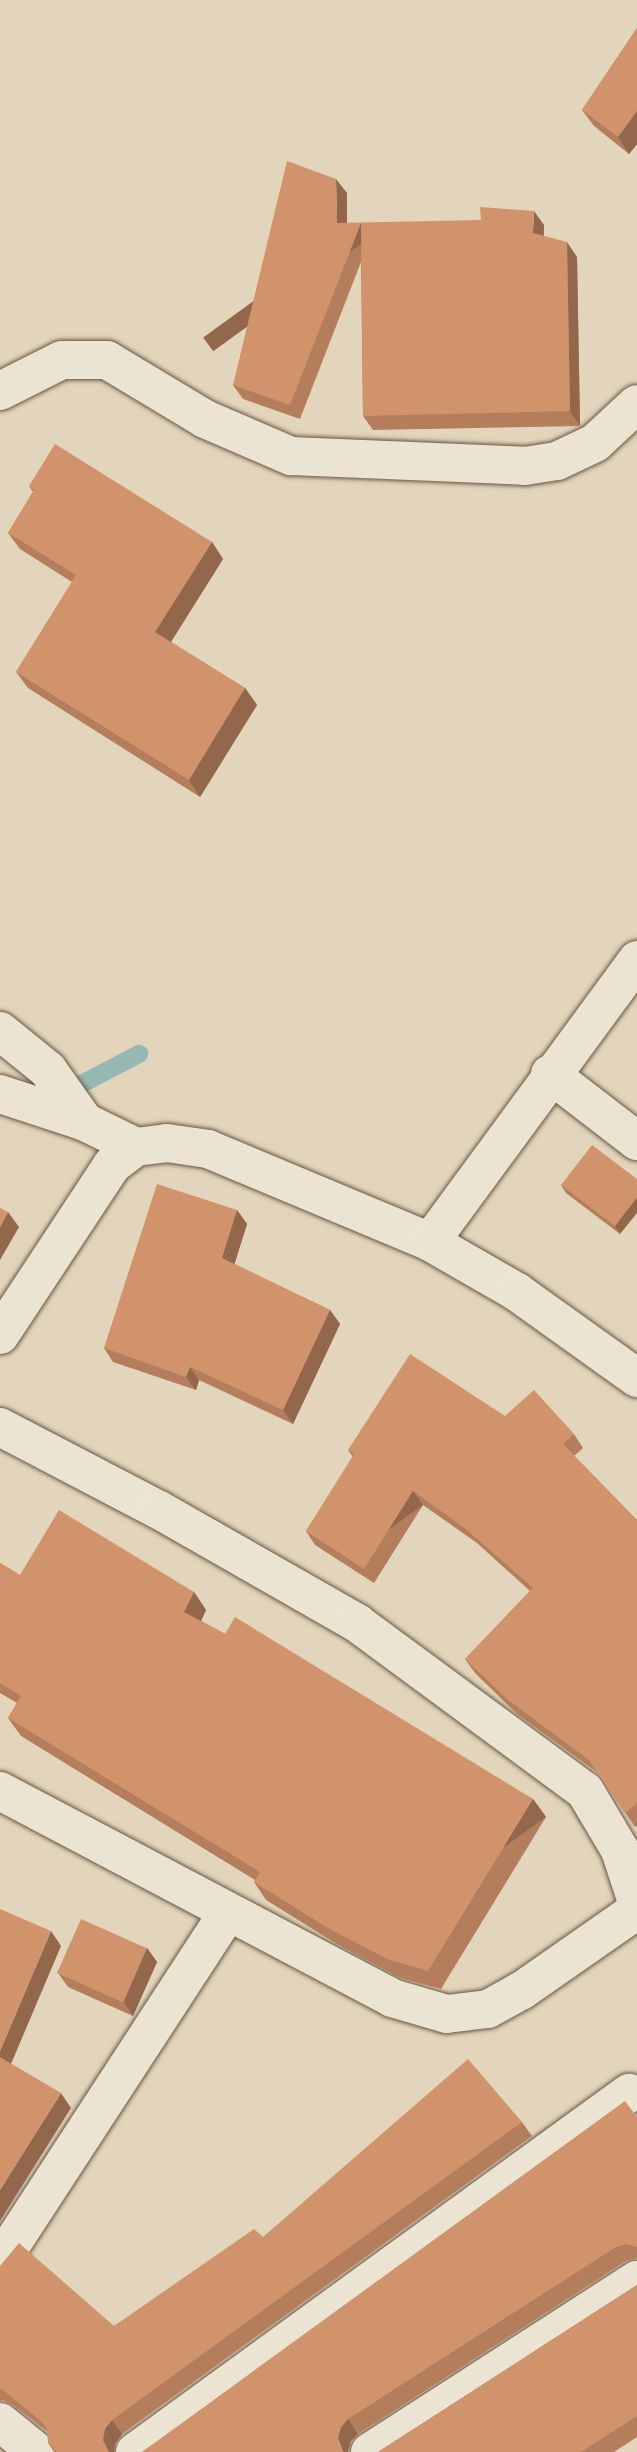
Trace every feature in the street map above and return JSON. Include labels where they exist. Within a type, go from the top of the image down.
[{"type":"street","points":[[0,391],[62,360],[107,360],[205,419],[291,456],[525,466],[557,461],[595,443],[628,416],[637,404]]},
{"type":"street","points":[[430,1242],[550,1074],[637,960]]},
{"type":"street","points":[[0,1031],[48,1070],[85,1122]]},
{"type":"street","points":[[550,1074],[637,1141]]},
{"type":"street","points":[[0,1094],[85,1122],[136,1147]]},
{"type":"street","points":[[0,1335],[112,1165],[136,1147],[167,1143],[208,1149],[430,1242],[517,1292],[637,1378]]},
{"type":"street","points":[[0,1427],[159,1510],[357,1623],[585,1791],[620,1850],[637,1902]]},
{"type":"street","points":[[0,1791],[392,1998],[446,2014],[488,2009],[521,1991],[637,1910]]},
{"type":"street","points":[[0,2262],[228,1912]]},
{"type":"street","points":[[135,2452],[629,2094]]},
{"type":"street","points":[[384,2448],[637,2280]]},
{"type":"street","points":[[0,2422],[37,2452]]},
{"type":"building","points":[[637,28],[637,111],[618,137],[582,110]]},
{"type":"building","points":[[287,161],[336,179],[337,223],[481,220],[480,207],[534,211],[533,233],[567,242],[570,411],[363,416],[361,223],[290,405],[233,385]]},
{"type":"building","points":[[55,444],[212,542],[155,632],[245,688],[189,780],[16,672],[76,575],[8,533],[34,490],[29,486]]},
{"type":"building","points":[[592,1145],[637,1179],[637,1197],[615,1226],[561,1185]]},
{"type":"building","points":[[157,1184],[237,1210],[222,1258],[330,1310],[283,1410],[190,1367],[186,1377],[104,1348]]},
{"type":"building","points":[[0,1208],[8,1212],[0,1227]]},
{"type":"building","points":[[410,1354],[505,1416],[534,1390],[574,1434],[563,1444],[637,1520],[637,1803],[625,1813],[589,1760],[508,1700],[465,1659],[533,1588],[467,1530],[413,1491],[364,1569],[306,1531],[354,1454],[348,1450]]},
{"type":"building","points":[[59,1510],[194,1592],[184,1612],[225,1634],[235,1617],[533,1799],[428,1971],[387,1959],[328,1928],[254,1882],[260,1872],[8,1718],[21,1696],[0,1683],[0,1563],[20,1575]]},
{"type":"building","points":[[0,1909],[51,1931],[0,2051]]},
{"type":"building","points":[[81,1919],[147,1948],[123,2002],[57,1973]]},
{"type":"building","points":[[0,2057],[61,2093],[0,2190]]},
{"type":"building","points":[[468,2059],[522,2122],[112,2420],[105,2429],[103,2440],[109,2452],[56,2452],[48,2443],[47,2430],[41,2421],[0,2389],[0,2266],[19,2243],[114,2326],[254,2229],[263,2237]]},
{"type":"building","points":[[625,2101],[637,2117],[637,2247],[626,2244],[616,2247],[348,2419],[341,2427],[338,2438],[344,2452],[142,2452]]},
{"type":"building","points":[[637,2285],[637,2416],[581,2452],[378,2452]]},
{"type":"waterway","points":[[58,1090],[72,1089],[139,1054]]}]
